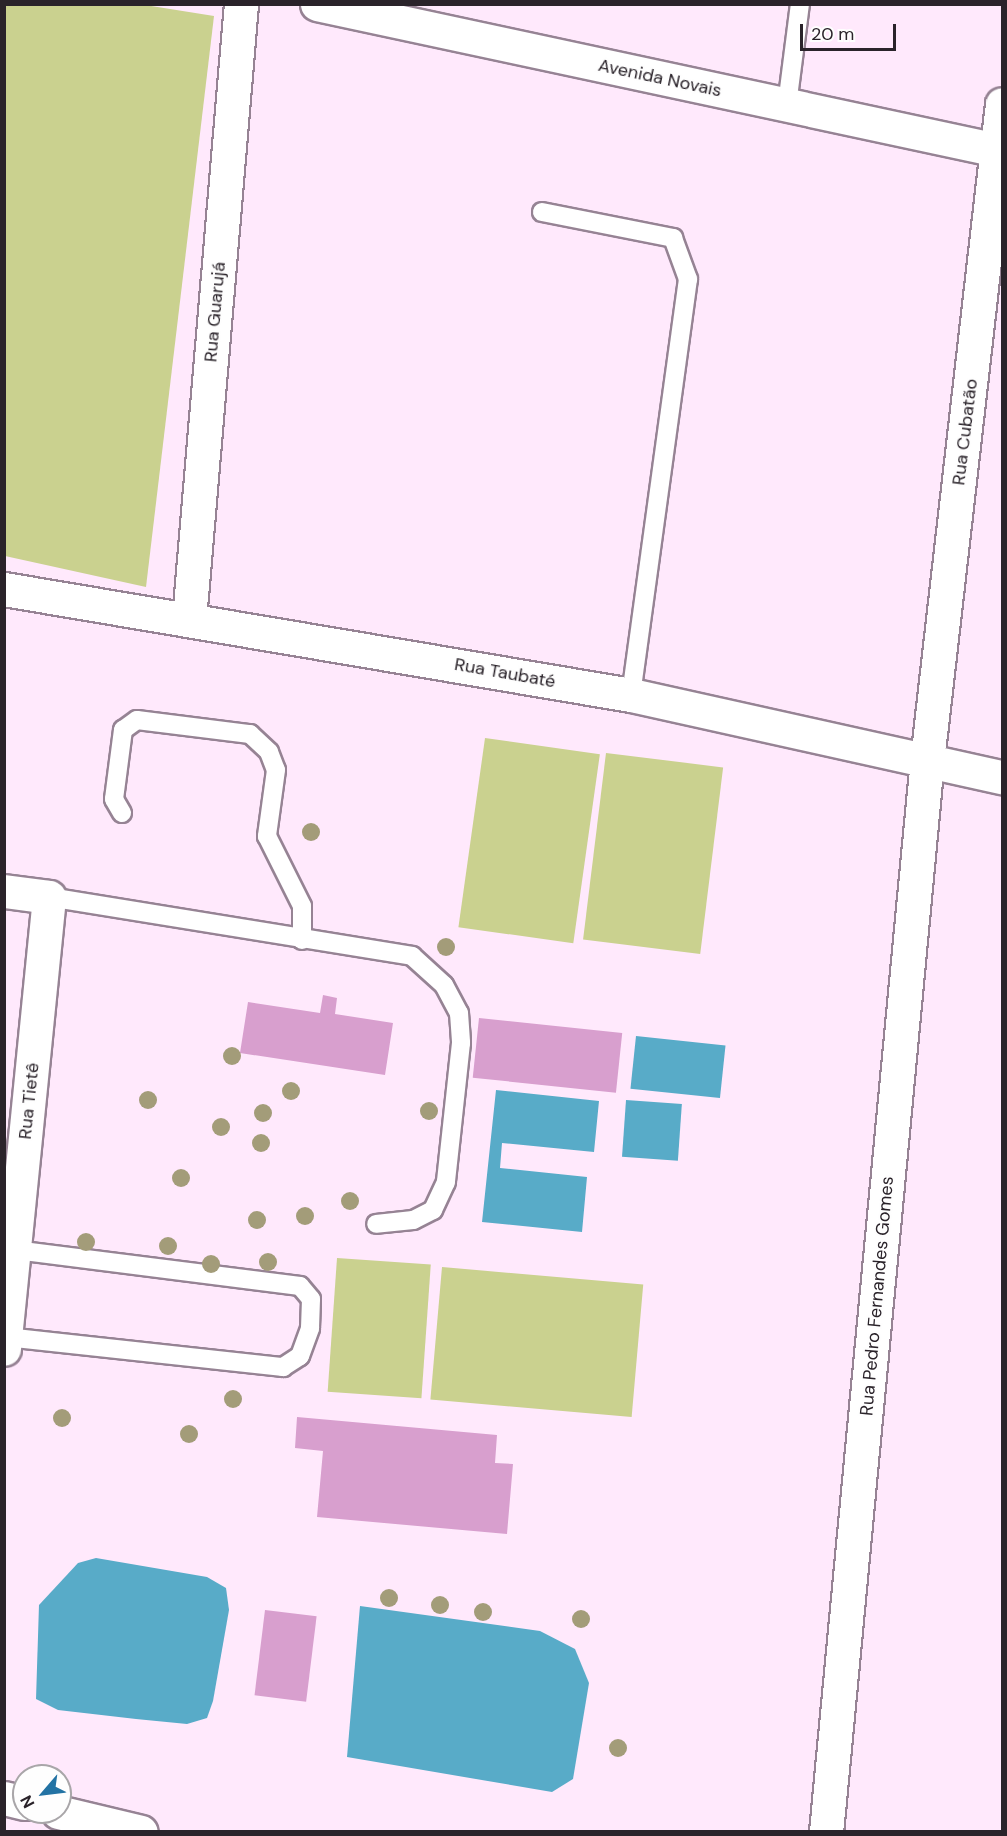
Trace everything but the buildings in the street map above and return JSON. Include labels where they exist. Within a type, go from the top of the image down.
[{"type":"street","name":"Rua Guarujá","points":[[189,619],[241,4]]},
{"type":"street","name":"Avenida Novais","points":[[317,4],[1000,150]]},
{"type":"street","name":"Rua Cubatão","points":[[927,760],[1000,150],[1002,104]]},
{"type":"street","name":"Rua Taubaté","points":[[4,589],[631,695],[1002,777]]},
{"type":"street","name":"Rua Pedro Fernandes Gomes","points":[[826,1832],[927,760]]},
{"type":"street","points":[[4,891],[49,897]]},
{"type":"street","name":"Rua Tietê","points":[[5,1343],[49,897]]},
{"type":"street","points":[[72,1815],[141,1832]]},
{"type":"lane","points":[[787,105],[800,4]]},
{"type":"lane","points":[[542,212],[673,238],[688,279],[631,695]]},
{"type":"lane","points":[[122,813],[114,799],[123,730],[137,720],[250,734],[269,752],[276,770],[267,836],[302,906],[302,940]]},
{"type":"lane","points":[[49,897],[302,940],[412,956],[444,985],[459,1013],[461,1043],[446,1182],[433,1210],[412,1220],[376,1224]]},
{"type":"lane","points":[[5,1343],[283,1367],[300,1356],[310,1328],[311,1299],[300,1286],[14,1250]]},
{"type":"green space","points":[[5,4],[145,5],[214,16],[146,587],[5,556]]},
{"type":"green space","points":[[485,738],[600,754],[573,943],[458,927]]},
{"type":"green space","points":[[606,753],[723,767],[700,954],[583,940]]},
{"type":"green space","points":[[337,1258],[431,1265],[421,1398],[328,1392]]},
{"type":"green space","points":[[442,1267],[643,1285],[632,1417],[430,1399]]},
{"type":"water","points":[[636,1036],[726,1045],[720,1098],[630,1089]]},
{"type":"water","points":[[496,1090],[599,1101],[594,1152],[502,1143],[500,1168],[587,1177],[582,1232],[482,1222]]},
{"type":"water","points":[[626,1100],[682,1104],[678,1161],[622,1157]]},
{"type":"water","points":[[96,1558],[207,1577],[226,1588],[229,1610],[213,1701],[207,1718],[187,1724],[136,1719],[58,1710],[36,1699],[39,1605],[78,1563]]},
{"type":"water","points":[[360,1606],[540,1631],[575,1649],[589,1683],[573,1779],[552,1792],[347,1757]]}]
